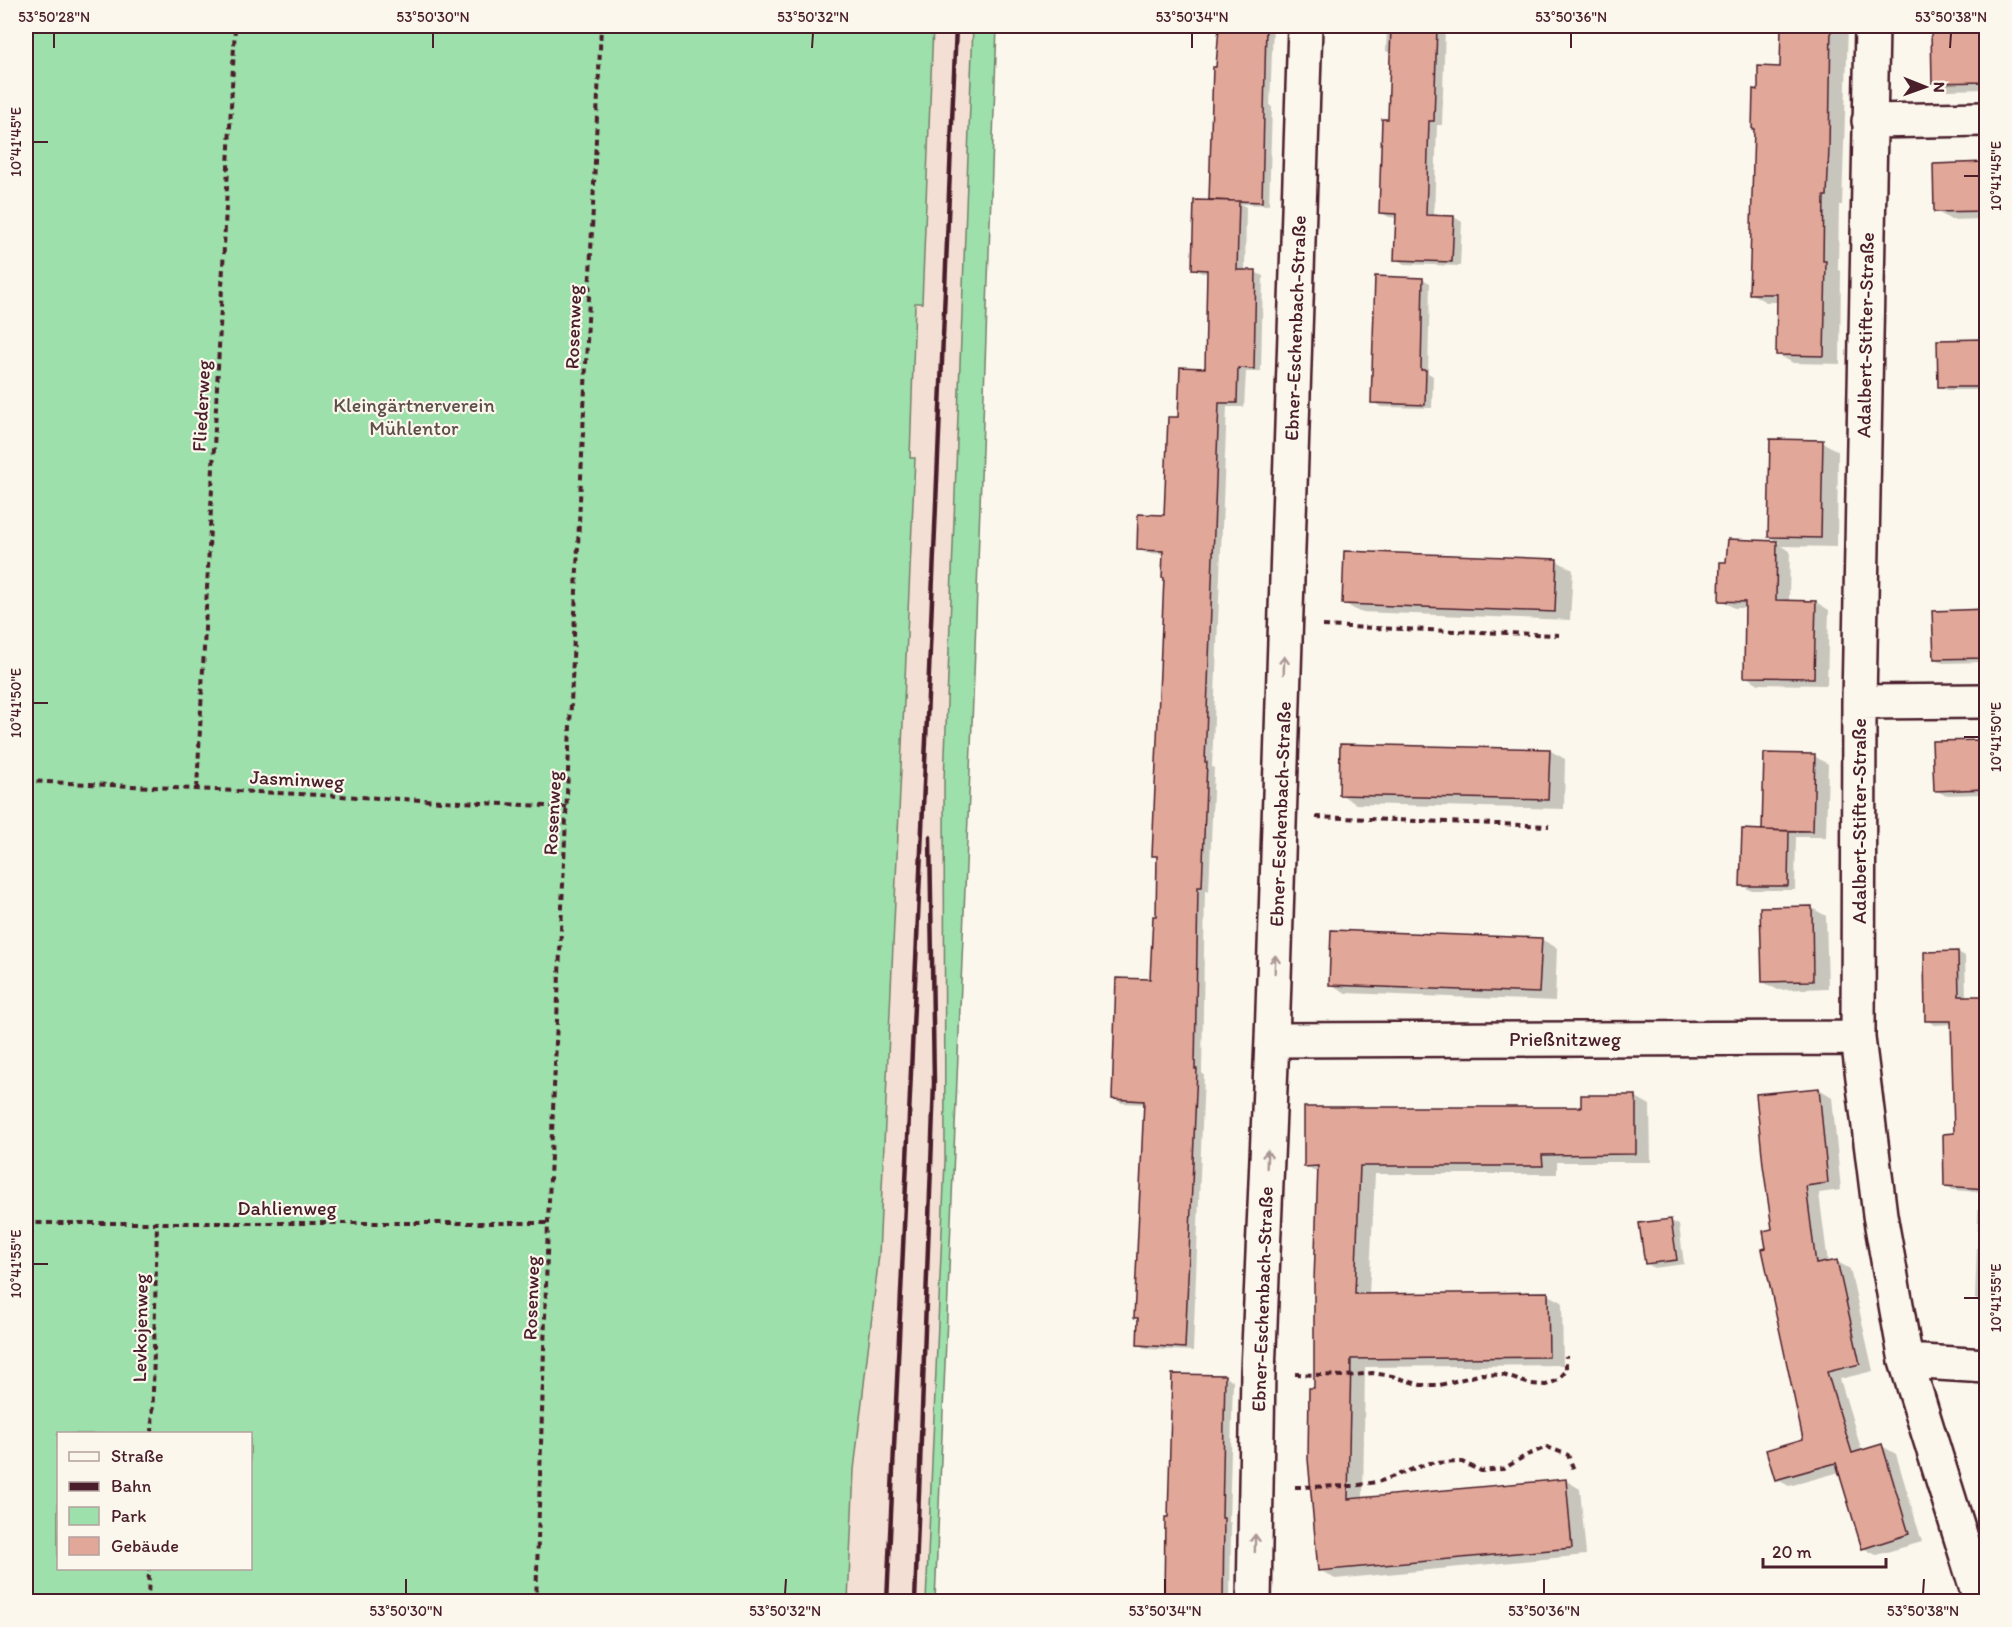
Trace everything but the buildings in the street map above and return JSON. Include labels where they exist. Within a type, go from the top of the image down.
[{"type":"street","name":"Ebner-Eschenbach-Straße","points":[[1254,1602],[1258,1372],[1280,816],[1305,26]]},
{"type":"street","name":"Adalbert-Stifter-Straße","points":[[1872,26],[1859,702],[1858,1038],[1880,1215],[1906,1361],[1981,1602]]},
{"type":"street","points":[[1869,121],[1986,120]]},
{"type":"street","points":[[1859,702],[1986,701]]},
{"type":"street","name":"Prießnitzweg","points":[[1272,1040],[1858,1038]]},
{"type":"street","points":[[1906,1361],[1986,1366]]},
{"type":"path","name":"Fliederweg","points":[[197,789],[235,26]]},
{"type":"path","name":"Rosenweg","points":[[536,1602],[548,1223],[568,807],[600,26]]},
{"type":"path","points":[[1286,625],[1559,635]]},
{"type":"path","name":"Jasminweg","points":[[26,781],[568,807]]},
{"type":"path","points":[[1280,816],[1549,826]]},
{"type":"path","name":"Dahlienweg","points":[[26,1222],[548,1223]]},
{"type":"path","name":"Levkojenweg","points":[[152,1432],[158,1223]]},
{"type":"path","points":[[1258,1372],[1326,1376],[1372,1373],[1392,1376],[1421,1385],[1440,1385],[1482,1374],[1503,1375],[1530,1384],[1546,1385],[1558,1380],[1566,1371],[1566,1356]]},
{"type":"path","points":[[1256,1488],[1354,1486],[1381,1481],[1430,1463],[1462,1462],[1481,1471],[1503,1469],[1547,1447],[1568,1455],[1574,1470]]},
{"type":"path","points":[[148,1602],[149,1570]]},
{"type":"shaded area","points":[[933,26],[973,26],[944,780],[945,1161],[926,1601],[848,1602],[854,1470],[879,1255],[915,459],[910,459],[915,303],[922,303]]},
{"type":"green space","name":"Kleingärtnerverein Mühlentor","points":[[26,26],[933,26],[922,303],[915,303],[910,458],[915,458],[879,1255],[854,1470],[848,1601],[26,1601]]},
{"type":"green space","points":[[973,26],[997,26],[974,675],[935,1601],[926,1602],[945,1161],[944,780]]},
{"type":"railway","points":[[887,1602],[956,26]]},
{"type":"railway","points":[[915,1602],[934,1083],[930,837]]}]
